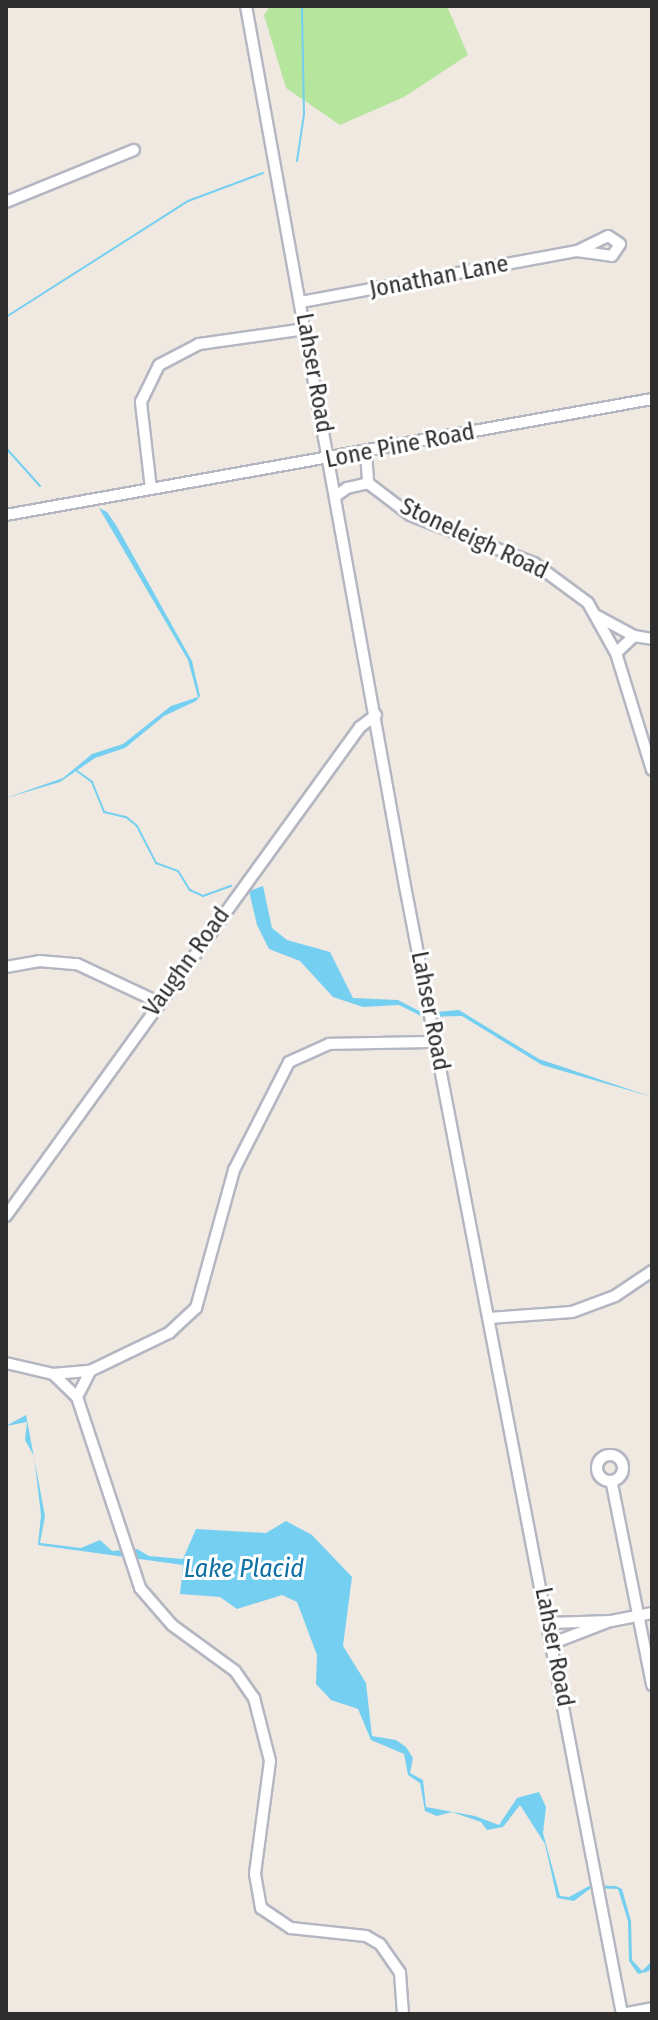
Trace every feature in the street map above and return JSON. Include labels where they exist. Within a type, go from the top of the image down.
[{"type":"street","name":"Lahser Road","points":[[246,6],[437,1042],[622,2014]]},
{"type":"street","points":[[6,202],[134,150]]},
{"type":"street","name":"Jonathan Lane","points":[[301,302],[577,251]]},
{"type":"street","points":[[151,489],[141,402],[159,365],[199,344],[306,329]]},
{"type":"street","name":"Lone Pine Road","points":[[6,515],[652,399]]},
{"type":"street","points":[[336,496],[347,488],[368,483],[366,452]]},
{"type":"street","name":"Stoneleigh Road","points":[[368,483],[425,522],[534,563],[596,616],[616,653],[652,770]]},
{"type":"street","points":[[596,616],[634,636],[652,639]]},
{"type":"street","points":[[616,653],[634,636]]},
{"type":"street","name":"Vaughn Road","points":[[6,1216],[360,727],[376,715]]},
{"type":"street","points":[[6,967],[39,961],[77,964],[158,1002]]},
{"type":"street","points":[[6,1363],[53,1374],[90,1371],[176,1329],[196,1308],[234,1170],[289,1062],[329,1044],[437,1042]]},
{"type":"street","points":[[489,1318],[572,1312],[615,1296],[652,1271]]},
{"type":"street","points":[[77,1397],[90,1371]]},
{"type":"street","points":[[53,1374],[77,1397],[128,1552],[151,1604],[235,1671],[259,1710],[270,1775],[255,1874],[261,1908],[291,1928],[366,1936],[380,1944],[397,1965],[403,2014]]},
{"type":"street","points":[[612,1484],[652,1685]]},
{"type":"street","points":[[553,1643],[611,1621],[652,1613]]},
{"type":"street","points":[[549,1623],[611,1621]]},
{"type":"street","points":[[622,2014],[652,2008]]},
{"type":"green space","points":[[270,6],[447,6],[468,55],[404,97],[340,125],[286,88],[264,15]]},
{"type":"water","points":[[99,508],[107,512],[116,525],[192,661],[200,696],[196,701],[164,716],[125,748],[95,758],[60,782],[6,798],[63,778],[92,754],[123,744],[171,706],[198,697],[188,660]]},
{"type":"water","points":[[263,886],[272,928],[287,940],[330,952],[353,998],[398,1000],[423,1013],[459,1010],[539,1059],[652,1097],[542,1065],[462,1016],[423,1017],[399,1005],[363,1007],[333,997],[300,961],[269,949],[257,925],[249,891]]},
{"type":"water","points":[[26,1415],[34,1455],[25,1440],[27,1422],[6,1426]]},
{"type":"water","name":"Lake Placid","points":[[34,1460],[45,1516],[40,1543],[81,1548],[100,1540],[112,1551],[137,1549],[149,1556],[183,1559],[196,1529],[266,1533],[286,1521],[312,1535],[352,1577],[343,1646],[366,1683],[372,1736],[396,1740],[406,1747],[413,1758],[410,1773],[423,1780],[426,1807],[475,1816],[499,1825],[517,1798],[539,1792],[546,1807],[543,1833],[560,1896],[569,1897],[591,1885],[622,1889],[631,1921],[632,1960],[642,1971],[652,1961],[649,1971],[638,1974],[629,1961],[628,1921],[618,1889],[591,1888],[574,1901],[557,1898],[545,1844],[520,1805],[503,1827],[487,1830],[481,1822],[452,1812],[437,1816],[425,1811],[420,1783],[408,1775],[404,1754],[371,1740],[358,1709],[331,1700],[316,1684],[317,1655],[297,1602],[282,1595],[237,1609],[220,1597],[180,1594],[183,1565],[38,1545],[41,1515]]},
{"type":"waterway","points":[[297,161],[304,114],[302,8]]},
{"type":"waterway","points":[[6,317],[188,201],[263,173]]},
{"type":"waterway","points":[[6,448],[40,486]]},
{"type":"waterway","points":[[77,771],[92,782],[104,812],[126,817],[137,826],[156,863],[178,871],[190,890],[203,896],[231,886]]}]
